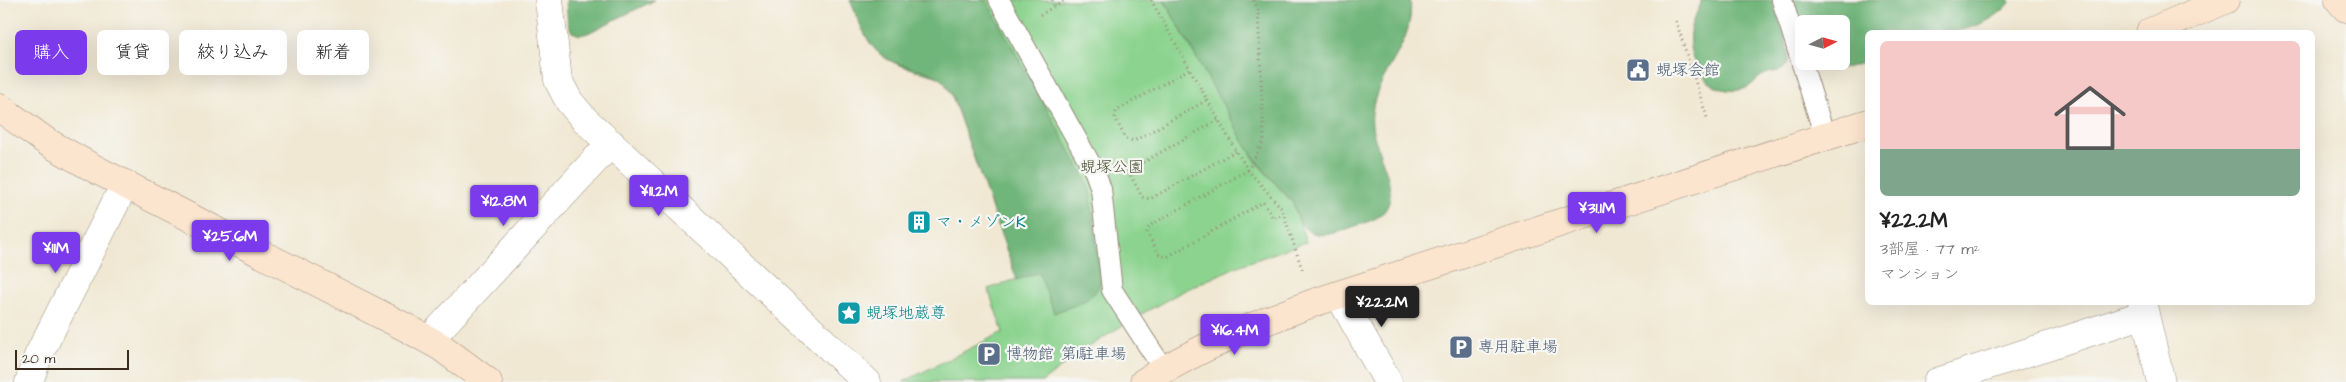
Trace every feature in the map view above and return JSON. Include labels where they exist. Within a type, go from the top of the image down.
[{"type":"street","points":[[549,0],[558,80],[569,101],[584,119],[867,382]]},
{"type":"street","points":[[2155,30],[2225,0]]},
{"type":"street","points":[[2339,0],[2346,8]]},
{"type":"street","points":[[0,108],[47,142],[429,340],[488,382]]},
{"type":"street","points":[[1154,376],[1210,344],[1252,326],[1339,295],[1865,124]]},
{"type":"street","points":[[429,340],[610,143]]},
{"type":"street","points":[[29,382],[38,356],[125,184]]},
{"type":"street","points":[[1339,295],[1388,382]]},
{"type":"street","points":[[1937,382],[2144,308],[2161,382]]},
{"type":"lane","points":[[999,0],[1095,172],[1102,199],[1112,290],[1154,376]]},
{"type":"lane","points":[[1782,0],[1825,137]]},
{"type":"path","points":[[1052,0],[1055,6],[1066,0]]},
{"type":"path","points":[[1151,0],[1236,151],[1248,170],[1282,209],[1297,254]]},
{"type":"path","points":[[1254,0],[1258,10],[1264,141],[1248,170],[1149,226],[1147,233],[1159,254],[1167,256],[1263,202],[1272,218],[1284,214]]},
{"type":"path","points":[[1676,21],[1708,121]]},
{"type":"path","points":[[1190,69],[1116,111],[1114,118],[1126,139],[1134,141],[1207,100]]},
{"type":"path","points":[[1218,120],[1133,168],[1131,176],[1142,197],[1150,199],[1236,151]]},
{"type":"green space","points":[[566,0],[655,0],[588,33],[580,35],[572,32],[568,24]]},
{"type":"green space","name":"蜆塚公園","points":[[850,0],[1164,0],[1257,163],[1293,203],[1306,242],[1238,266],[1183,291],[1131,320],[1081,352],[1042,382],[903,382],[1003,332],[988,289],[1017,279],[946,79],[895,63],[880,54],[866,36]]},
{"type":"green space","points":[[850,0],[986,0],[1084,176],[1090,192],[1100,281],[1094,294],[1082,302],[1054,313],[1039,272],[1017,280],[952,95],[944,82],[937,77],[921,70],[895,63],[880,54],[866,36]]},
{"type":"green space","points":[[1164,0],[1410,0],[1410,16],[1407,31],[1375,98],[1372,113],[1374,135],[1386,170],[1390,192],[1389,202],[1381,215],[1333,234],[1317,234],[1304,227],[1291,200],[1263,169],[1245,144]]},
{"type":"green space","points":[[1702,0],[1772,0],[1786,40],[1788,57],[1786,66],[1781,70],[1765,74],[1750,86],[1739,90],[1717,87],[1708,81],[1695,64],[1691,54],[1690,43],[1693,20]]},
{"type":"green space","points":[[1790,0],[2009,0],[2010,3],[1996,16],[1962,30],[1865,30],[1865,62],[1850,67],[1850,15],[1795,15]]},
{"type":"place","name":"蜆塚会館","points":[[1638,70]]},
{"type":"place","name":"マ・メゾンK","points":[[919,222]]},
{"type":"place","name":"蜆塚地蔵尊","points":[[849,313]]},
{"type":"place","name":"専用駐車場","points":[[1461,347]]},
{"type":"place","name":"博物館 第1駐車場","points":[[989,354]]}]
